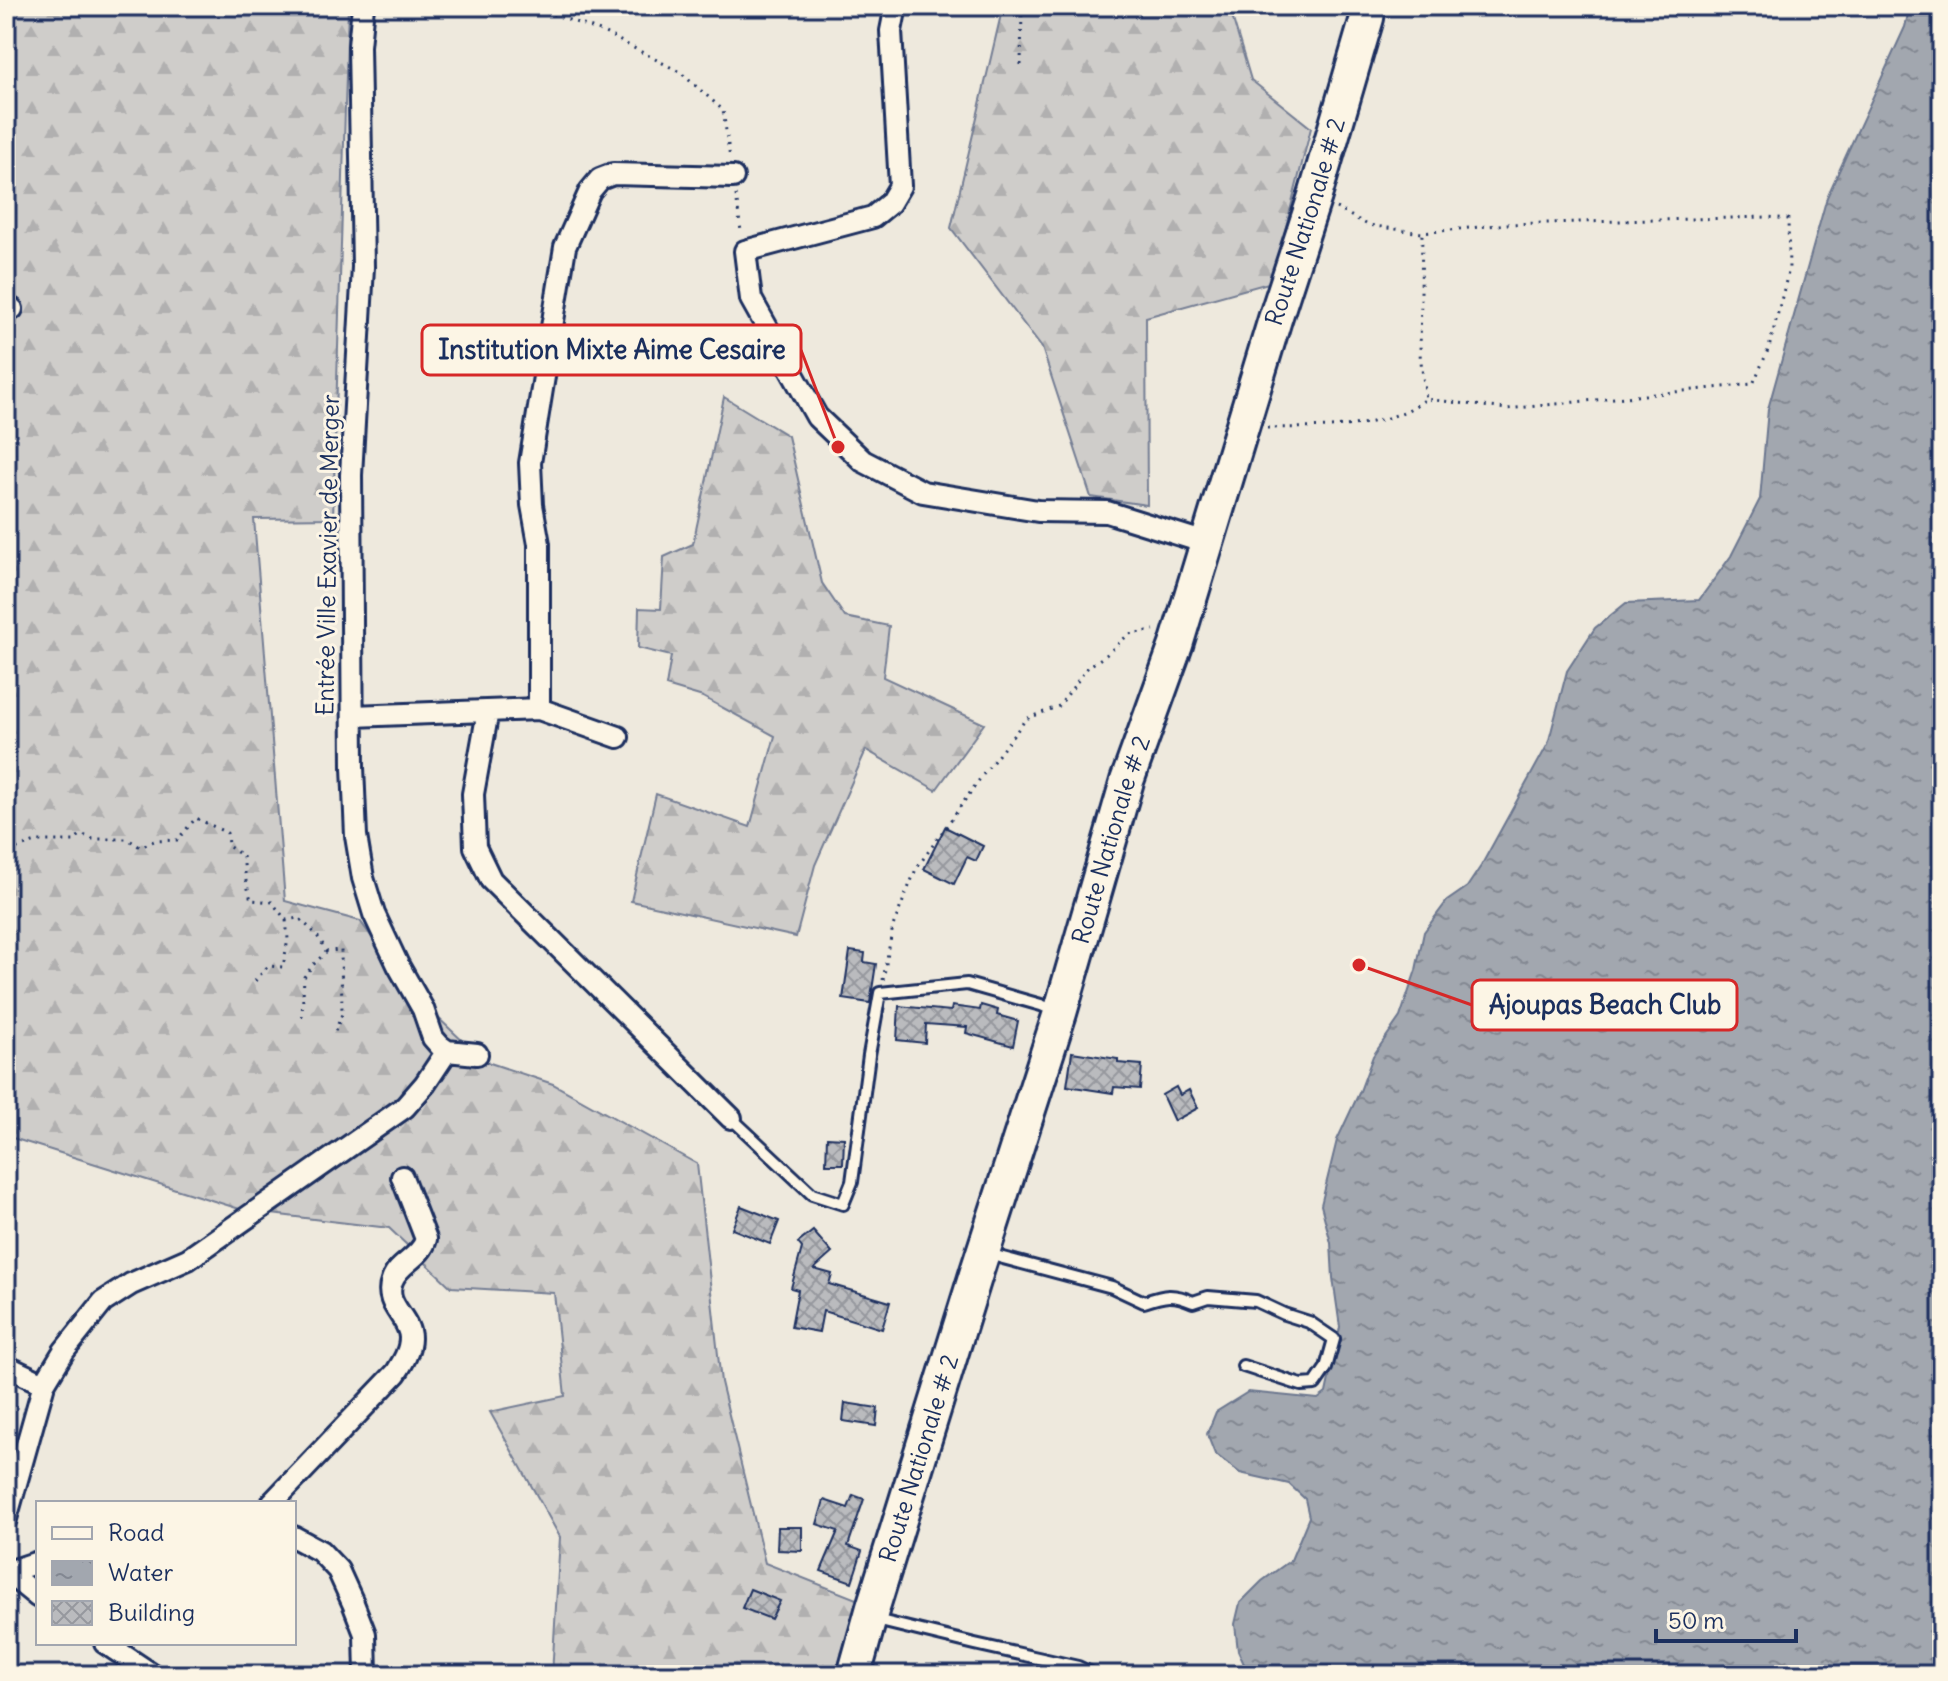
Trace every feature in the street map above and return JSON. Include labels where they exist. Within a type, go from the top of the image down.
[{"type":"main road","name":"Route Nationale # 2","points":[[854,1675],[983,1252],[1060,1013],[1127,781],[1181,627],[1315,196],[1369,6]]},
{"type":"street","name":"Entrée Ville Exavier de Merger","points":[[363,6],[359,46],[363,267],[351,475],[356,836],[363,878],[374,914],[398,965],[428,1017],[433,1038],[447,1051]]},
{"type":"street","points":[[896,6],[891,31],[900,186],[890,203],[873,217],[745,251],[751,299],[817,417],[863,461],[923,492],[1038,511],[1107,512],[1206,543]]},
{"type":"street","points":[[539,709],[539,544],[532,505],[530,463],[565,247],[590,191],[600,179],[613,174],[733,177]]},
{"type":"street","points":[[353,716],[539,709],[618,737]]},
{"type":"street","points":[[488,711],[473,794],[475,847],[491,880],[731,1118]]},
{"type":"street","points":[[6,1519],[44,1384],[64,1351],[103,1302],[131,1284],[188,1259],[405,1107],[447,1051],[477,1054]]},
{"type":"street","points":[[274,1501],[396,1373],[408,1350],[408,1328],[392,1303],[392,1280],[420,1252],[426,1239],[402,1177]]},
{"type":"street","points":[[6,1366],[44,1384]]},
{"type":"street","points":[[296,1538],[320,1551],[338,1570],[365,1634],[366,1675]]},
{"type":"street","points":[[7,1571],[36,1563]]},
{"type":"street","points":[[7,1571],[36,1595]]},
{"type":"street","points":[[108,1645],[153,1675]]},
{"type":"lane","points":[[731,1118],[812,1194],[843,1204],[852,1182],[880,993],[967,984],[1060,1013]]},
{"type":"lane","points":[[983,1252],[1112,1287],[1144,1302],[1179,1296],[1193,1302],[1208,1297],[1256,1301],[1309,1322],[1334,1339],[1326,1368],[1315,1384],[1301,1385],[1243,1366]]},
{"type":"lane","points":[[870,1618],[1078,1667],[1095,1675]]},
{"type":"path","points":[[530,6],[603,32],[680,72],[723,110],[745,251]]},
{"type":"path","points":[[1021,65],[1022,6]]},
{"type":"path","points":[[1241,428],[1343,427],[1394,416],[1411,410],[1426,399],[1507,409],[1753,384],[1769,348],[1789,269],[1788,219],[1507,224],[1422,233],[1368,225],[1315,196]]},
{"type":"path","points":[[1422,233],[1420,354],[1426,399]]},
{"type":"path","points":[[880,993],[893,926],[916,869],[1026,719],[1059,706],[1088,667],[1129,634],[1181,627]]},
{"type":"path","points":[[6,859],[11,850],[39,841],[74,841],[81,834],[93,839],[128,839],[140,847],[154,841],[177,840],[196,818],[227,833],[228,846],[243,856],[251,900],[272,902],[286,920],[288,939],[283,967],[268,966],[255,981]]},
{"type":"path","points":[[286,920],[299,918],[316,934],[327,951]]},
{"type":"path","points":[[302,1017],[304,977],[327,951],[341,950],[342,1014],[334,1034]]},
{"type":"green space","points":[[36,6],[348,6],[333,518],[254,519],[285,901],[360,921],[415,996],[484,1061],[553,1084],[697,1164],[721,1382],[765,1563],[859,1600],[838,1675],[552,1675],[560,1537],[490,1412],[565,1396],[554,1293],[451,1287],[389,1228],[246,1211],[6,1136],[6,17]]},
{"type":"green space","points":[[1003,6],[1229,6],[1251,80],[1311,128],[1272,282],[1146,317],[1147,505],[1091,497],[1042,348],[951,228]]},
{"type":"green space","points":[[724,397],[788,436],[822,583],[845,617],[889,626],[883,677],[984,724],[936,790],[866,750],[815,865],[796,937],[631,901],[656,794],[750,827],[775,736],[703,697],[666,686],[671,656],[638,648],[639,608],[661,609],[664,557],[693,544]]},
{"type":"water","points":[[1910,6],[1942,6],[1942,1675],[1249,1675],[1238,1651],[1235,1624],[1240,1603],[1262,1581],[1291,1560],[1309,1517],[1305,1499],[1289,1484],[1240,1473],[1215,1454],[1207,1434],[1216,1412],[1248,1392],[1318,1399],[1326,1393],[1340,1327],[1331,1243],[1321,1205],[1337,1140],[1373,1056],[1400,1017],[1416,970],[1424,932],[1447,901],[1467,887],[1481,866],[1548,744],[1567,671],[1595,628],[1626,603],[1699,600],[1731,556],[1760,499],[1768,409],[1827,197],[1905,27]]},
{"type":"building","points":[[945,827],[983,846],[976,861],[967,857],[954,884],[924,869]]},
{"type":"building","points":[[850,951],[865,953],[864,962],[876,964],[870,1003],[843,999]]},
{"type":"building","points":[[981,1005],[998,1010],[997,1015],[1018,1021],[1013,1046],[966,1033],[967,1027],[926,1024],[925,1043],[897,1040],[899,1006],[951,1011],[952,1006],[980,1010]]},
{"type":"building","points":[[1072,1052],[1118,1059],[1118,1063],[1142,1065],[1140,1089],[1114,1087],[1113,1093],[1067,1086]]},
{"type":"building","points":[[1176,1087],[1180,1095],[1189,1090],[1198,1108],[1174,1121],[1162,1095]]},
{"type":"building","points":[[827,1137],[844,1138],[843,1164],[826,1164]]},
{"type":"building","points":[[741,1206],[779,1221],[770,1244],[732,1229]]},
{"type":"building","points":[[813,1231],[832,1253],[814,1269],[832,1274],[829,1284],[890,1302],[882,1329],[823,1311],[819,1332],[791,1327],[798,1290],[791,1288],[802,1248],[798,1243]]},
{"type":"building","points":[[845,1403],[878,1408],[876,1426],[843,1421]]},
{"type":"building","points":[[853,1495],[864,1499],[848,1546],[862,1551],[852,1582],[821,1571],[838,1531],[817,1524],[824,1500],[848,1508]]},
{"type":"building","points":[[778,1527],[802,1527],[802,1551],[777,1550]]},
{"type":"building","points":[[750,1589],[780,1601],[771,1619],[742,1608]]},
{"type":"place","name":"Institution Mixte Aime Cesaire","points":[[838,447]]},
{"type":"place","name":"Ajoupas Beach Club","points":[[1359,965]]}]
